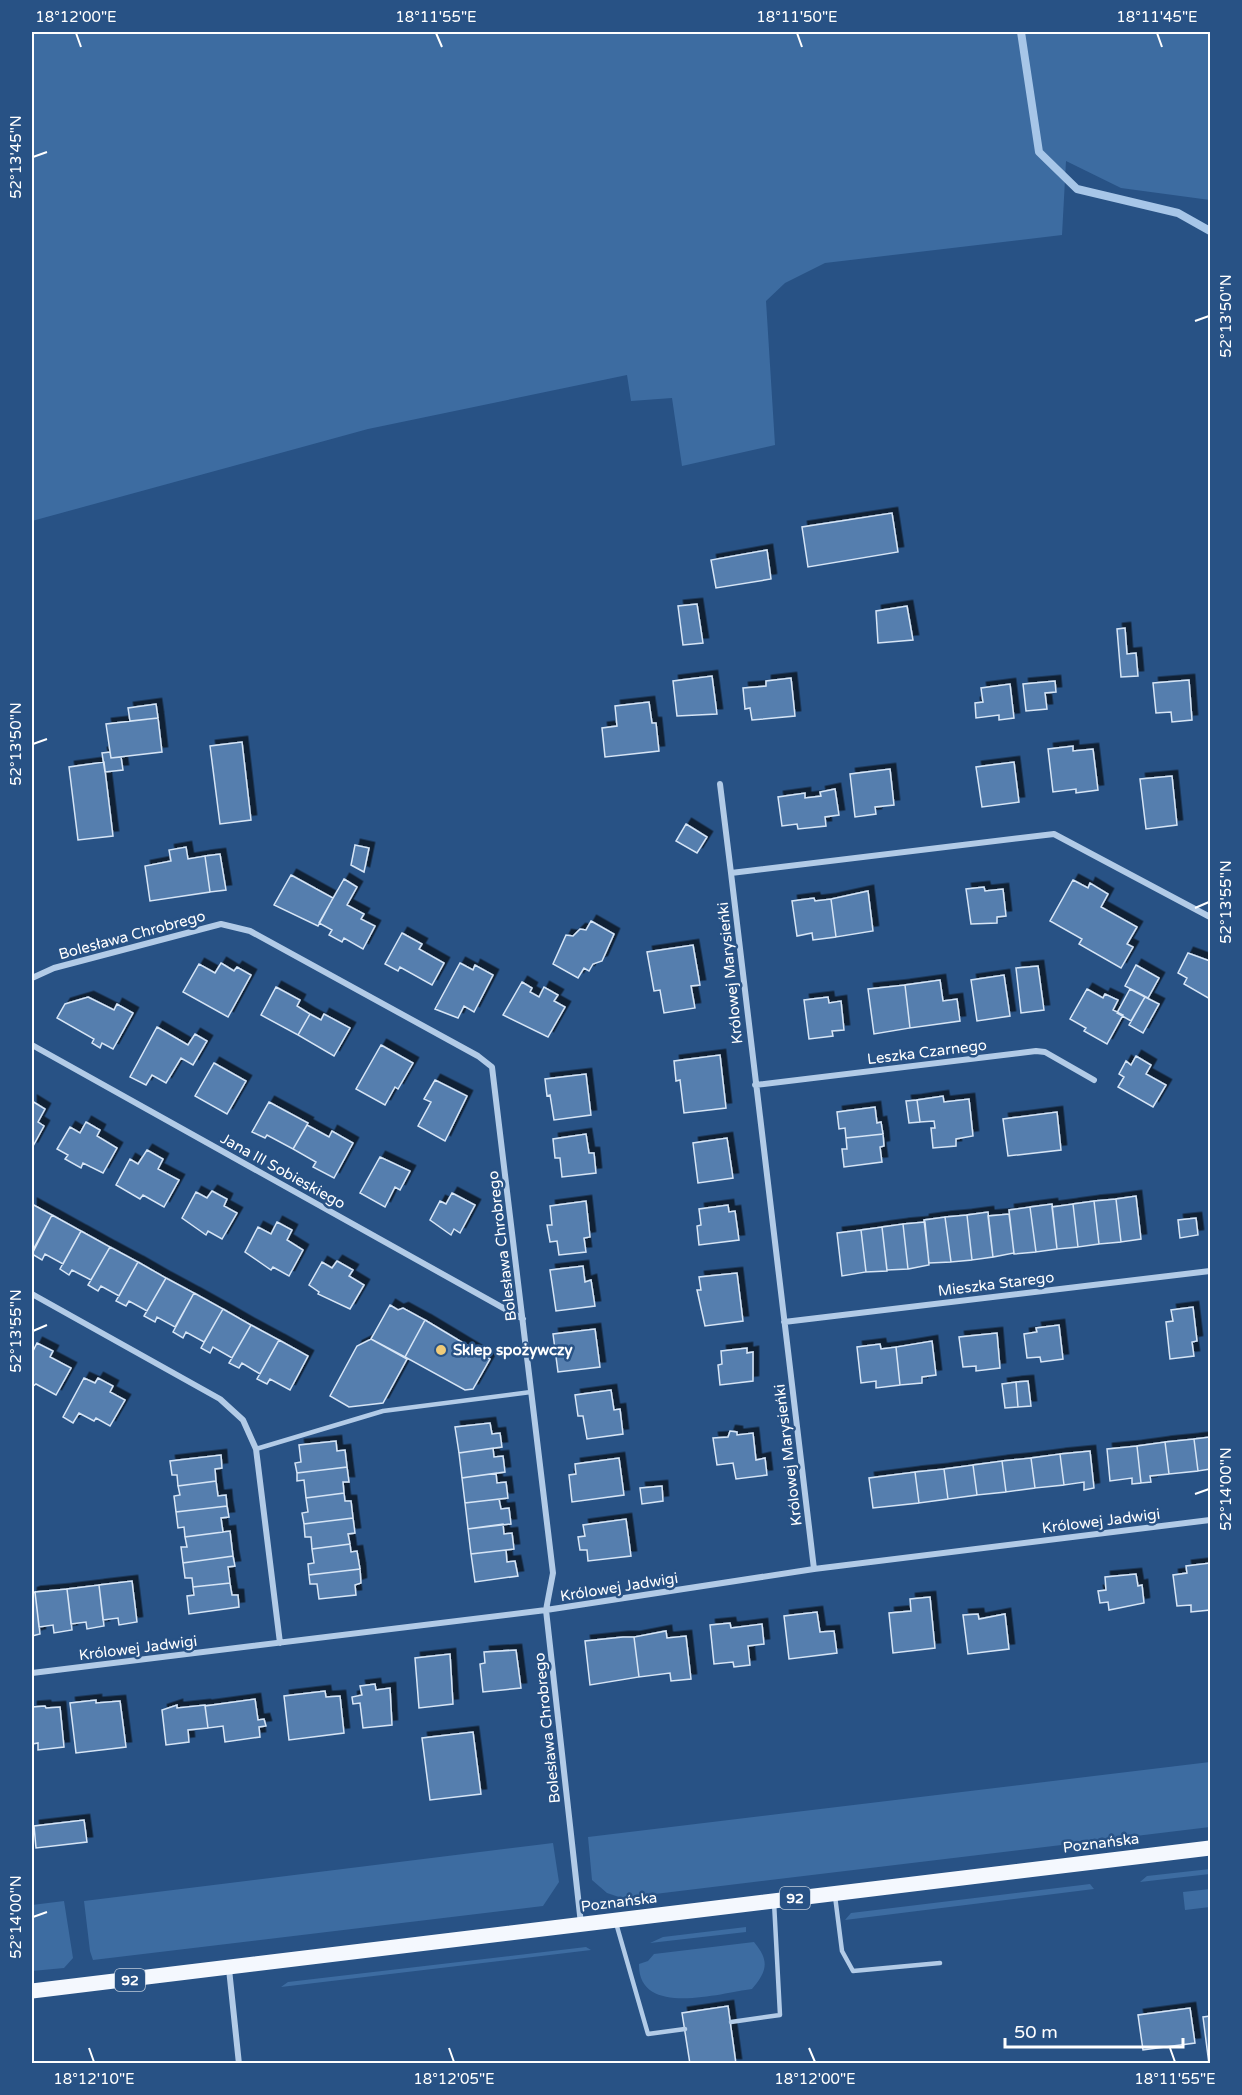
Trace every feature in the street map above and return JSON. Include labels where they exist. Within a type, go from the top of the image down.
[{"type":"main road","name":"Poznańska","points":[[32,1991],[1210,1848]]},
{"type":"street","name":"Królowej Marysieńki","points":[[720,784],[814,1569]]},
{"type":"street","points":[[731,873],[1054,834],[1210,916]]},
{"type":"street","name":"Bolesława Chrobrego","points":[[32,978],[54,968],[221,924],[250,931],[478,1056],[492,1066],[553,1573],[546,1610],[581,1924]]},
{"type":"street","name":"Jana III Sobieskiego","points":[[32,1045],[522,1319]]},
{"type":"street","name":"Leszka Czarnego","points":[[755,1084],[1036,1051],[1045,1052],[1094,1080]]},
{"type":"street","name":"Mieszka Starego","points":[[784,1322],[1210,1271]]},
{"type":"street","points":[[32,1294],[220,1399],[243,1420],[256,1449],[280,1643]]},
{"type":"street","name":"Królowej Jadwigi","points":[[32,1673],[546,1610],[814,1569],[1210,1520]]},
{"type":"street","points":[[229,1968],[239,2064]]},
{"type":"lane","points":[[256,1449],[383,1411],[531,1392]]},
{"type":"lane","points":[[835,1893],[842,1951],[853,1971],[940,1963]]},
{"type":"lane","points":[[730,2022],[780,2015],[774,1901]]},
{"type":"lane","points":[[615,1920],[648,2034],[685,2028]]},
{"type":"shaded area","points":[[32,32],[1210,32],[1210,200],[1121,188],[1066,161],[1062,235],[825,263],[785,283],[766,301],[775,445],[682,466],[672,398],[631,401],[627,375],[368,429],[32,521]]},
{"type":"shaded area","points":[[1210,1762],[1210,1827],[622,1898],[607,1893],[592,1880],[588,1837]]},
{"type":"shaded area","points":[[553,1843],[559,1882],[543,1906],[93,1960],[90,1951],[84,1901]]},
{"type":"shaded area","points":[[1210,1869],[1210,1874],[1140,1882],[1147,1876]]},
{"type":"shaded area","points":[[1090,1884],[1094,1889],[845,1920],[851,1913]]},
{"type":"shaded area","points":[[1210,1889],[1210,1907],[1185,1910],[1183,1892]]},
{"type":"shaded area","points":[[64,1901],[73,1958],[64,1968],[32,1971],[32,1905]]},
{"type":"shaded area","points":[[746,1927],[746,1932],[650,1943],[663,1937]]},
{"type":"shaded area","points":[[754,1942],[763,1955],[765,1966],[761,1977],[752,1989],[702,1997],[666,1997],[652,1991],[642,1981],[639,1964],[648,1961],[654,1954]]},
{"type":"shaded area","points":[[586,1947],[591,1950],[281,1987],[288,1982]]},
{"type":"building","points":[[892,513],[898,552],[808,567],[802,527]]},
{"type":"building","points":[[767,550],[771,579],[716,588],[711,560]]},
{"type":"building","points":[[697,604],[703,643],[683,645],[678,606]]},
{"type":"building","points":[[907,606],[913,640],[878,643],[876,611]]},
{"type":"building","points":[[1125,628],[1127,654],[1136,653],[1138,676],[1121,677],[1117,629]]},
{"type":"building","points":[[712,676],[717,714],[677,716],[673,681]]},
{"type":"building","points":[[791,678],[795,716],[752,720],[750,708],[745,709],[743,688],[766,686],[766,681]]},
{"type":"building","points":[[1189,680],[1192,720],[1172,722],[1171,712],[1156,713],[1153,683]]},
{"type":"building","points":[[1055,681],[1056,692],[1045,693],[1047,709],[1026,711],[1023,684]]},
{"type":"building","points":[[1010,684],[1014,718],[999,720],[999,715],[976,718],[975,703],[983,702],[981,688]]},
{"type":"building","points":[[649,702],[652,723],[656,723],[659,751],[605,757],[602,728],[617,726],[615,706]]},
{"type":"building","points":[[156,704],[158,718],[130,721],[128,708]]},
{"type":"building","points":[[158,718],[162,752],[111,758],[106,724]]},
{"type":"building","points":[[242,742],[251,820],[220,824],[210,746]]},
{"type":"building","points":[[1073,746],[1073,751],[1093,749],[1098,790],[1076,793],[1076,789],[1053,792],[1048,749]]},
{"type":"building","points":[[110,752],[111,758],[121,757],[123,770],[105,772],[102,753]]},
{"type":"building","points":[[104,762],[113,836],[78,840],[69,767]]},
{"type":"building","points":[[1014,762],[1019,802],[982,807],[976,767]]},
{"type":"building","points":[[890,769],[894,805],[875,807],[876,814],[855,817],[850,774]]},
{"type":"building","points":[[1172,776],[1177,825],[1146,829],[1140,779]]},
{"type":"building","points":[[835,789],[839,815],[825,817],[826,826],[798,829],[797,824],[782,826],[778,797],[805,793],[805,798],[821,796],[820,792]]},
{"type":"building","points":[[686,824],[707,837],[697,853],[676,841]]},
{"type":"building","points":[[355,845],[369,848],[364,872],[351,865]]},
{"type":"building","points":[[186,847],[188,859],[205,856],[210,892],[150,901],[145,866],[171,861],[169,850]]},
{"type":"building","points":[[220,854],[226,890],[210,892],[205,856]]},
{"type":"building","points":[[291,875],[333,898],[318,926],[274,905]]},
{"type":"building","points":[[344,879],[357,887],[347,905],[364,914],[361,919],[375,926],[363,949],[344,938],[342,942],[329,935],[332,930],[319,923]]},
{"type":"building","points":[[1073,880],[1088,888],[1090,883],[1108,894],[1101,907],[1137,927],[1127,944],[1133,947],[1121,968],[1079,944],[1082,939],[1050,921]]},
{"type":"building","points":[[984,887],[985,891],[1003,889],[1006,916],[997,917],[997,923],[971,924],[966,889]]},
{"type":"building","points":[[868,891],[873,931],[836,937],[831,899]]},
{"type":"building","points":[[814,898],[815,901],[831,899],[836,937],[813,940],[812,933],[797,936],[792,901]]},
{"type":"building","points":[[591,921],[614,934],[602,961],[593,964],[589,971],[584,968],[578,978],[553,964],[566,935],[573,936],[580,929],[586,930]]},
{"type":"building","points":[[402,933],[422,944],[419,949],[444,963],[432,985],[400,967],[398,971],[385,964]]},
{"type":"building","points":[[693,945],[700,985],[691,986],[695,1008],[664,1013],[660,990],[654,991],[647,952]]},
{"type":"building","points":[[1188,953],[1210,961],[1210,999],[1184,984],[1187,978],[1178,973]]},
{"type":"building","points":[[221,963],[234,971],[237,967],[251,975],[228,1017],[183,992],[199,964],[215,973]]},
{"type":"building","points":[[460,963],[473,970],[475,965],[493,975],[474,1012],[464,1006],[458,1018],[435,1009]]},
{"type":"building","points":[[1136,965],[1159,978],[1148,998],[1125,986]]},
{"type":"building","points":[[1038,966],[1044,1010],[1021,1013],[1016,968]]},
{"type":"building","points":[[1004,975],[1010,1016],[977,1021],[971,980]]},
{"type":"building","points":[[940,980],[943,1001],[957,999],[960,1021],[910,1028],[905,985]]},
{"type":"building","points":[[522,982],[532,988],[530,992],[539,997],[544,987],[558,995],[554,1001],[565,1007],[548,1037],[503,1015]]},
{"type":"building","points":[[905,985],[910,1028],[874,1034],[868,989]]},
{"type":"building","points":[[276,987],[300,1000],[297,1006],[310,1014],[298,1035],[261,1015]]},
{"type":"building","points":[[1087,989],[1103,998],[1105,994],[1118,1000],[1113,1010],[1123,1015],[1107,1044],[1084,1031],[1086,1028],[1070,1019]]},
{"type":"building","points":[[1130,989],[1145,997],[1131,1021],[1117,1013]]},
{"type":"building","points":[[88,997],[114,1010],[117,1004],[133,1013],[113,1049],[102,1043],[100,1048],[92,1043],[94,1039],[57,1018],[65,1004]]},
{"type":"building","points":[[828,997],[829,1003],[841,1001],[844,1030],[832,1031],[833,1036],[809,1039],[804,1000]]},
{"type":"building","points":[[1145,997],[1159,1004],[1143,1033],[1129,1025]]},
{"type":"building","points":[[310,1014],[321,1020],[324,1014],[350,1028],[334,1056],[298,1035]]},
{"type":"building","points":[[157,1027],[188,1045],[195,1034],[207,1041],[193,1065],[181,1058],[166,1083],[152,1075],[146,1085],[130,1077]]},
{"type":"building","points":[[381,1045],[413,1063],[398,1089],[395,1087],[385,1105],[356,1089]]},
{"type":"building","points":[[720,1055],[726,1108],[684,1113],[680,1080],[676,1081],[674,1061]]},
{"type":"building","points":[[1136,1056],[1151,1065],[1146,1074],[1166,1085],[1153,1107],[1118,1087],[1124,1077],[1119,1074],[1126,1061],[1131,1065]]},
{"type":"building","points":[[214,1063],[246,1081],[227,1114],[195,1096]]},
{"type":"building","points":[[586,1074],[591,1115],[554,1120],[545,1079]]},
{"type":"building","points":[[435,1080],[467,1096],[445,1141],[418,1126],[431,1102],[424,1099]]},
{"type":"building","points":[[943,1096],[944,1102],[969,1099],[973,1136],[956,1139],[956,1146],[933,1148],[931,1128],[935,1128],[934,1121],[920,1122],[917,1100]]},
{"type":"building","points":[[917,1100],[920,1122],[909,1123],[906,1101]]},
{"type":"building","points":[[32,1101],[45,1109],[38,1122],[44,1126],[32,1148]]},
{"type":"building","points":[[269,1102],[308,1123],[293,1149],[267,1135],[265,1138],[252,1132]]},
{"type":"building","points":[[875,1107],[877,1123],[881,1122],[883,1134],[846,1138],[845,1128],[839,1129],[837,1112]]},
{"type":"building","points":[[1057,1112],[1061,1150],[1008,1156],[1003,1119]]},
{"type":"building","points":[[86,1122],[100,1130],[97,1136],[117,1148],[103,1173],[83,1163],[81,1168],[65,1159],[68,1155],[57,1149],[70,1127],[80,1133]]},
{"type":"building","points":[[307,1125],[329,1137],[332,1131],[353,1143],[334,1178],[313,1167],[316,1162],[293,1149]]},
{"type":"building","points":[[586,1134],[589,1153],[594,1153],[596,1173],[562,1177],[560,1158],[555,1158],[553,1139]]},
{"type":"building","points":[[883,1134],[884,1146],[880,1147],[882,1162],[844,1167],[842,1149],[847,1149],[846,1138]]},
{"type":"building","points":[[727,1138],[733,1178],[698,1183],[693,1143]]},
{"type":"building","points":[[147,1150],[163,1159],[158,1169],[179,1180],[164,1207],[143,1195],[140,1199],[116,1185],[130,1159],[138,1164]]},
{"type":"building","points":[[380,1157],[410,1171],[400,1190],[395,1187],[385,1207],[360,1193]]},
{"type":"building","points":[[212,1191],[227,1199],[224,1206],[237,1213],[222,1239],[208,1231],[206,1235],[182,1218],[196,1192],[207,1198]]},
{"type":"building","points":[[452,1193],[475,1205],[460,1233],[454,1229],[451,1235],[430,1220],[440,1201],[446,1204]]},
{"type":"building","points":[[1136,1196],[1141,1239],[1121,1242],[1116,1199]]},
{"type":"building","points":[[1116,1199],[1121,1242],[1099,1244],[1094,1201]]},
{"type":"building","points":[[586,1201],[590,1237],[584,1238],[586,1252],[559,1255],[557,1241],[550,1242],[547,1225],[552,1225],[550,1206]]},
{"type":"building","points":[[1094,1201],[1099,1244],[1078,1247],[1073,1204]]},
{"type":"building","points":[[32,1204],[52,1215],[34,1248],[32,1247]]},
{"type":"building","points":[[1052,1204],[1057,1249],[1036,1252],[1030,1207]]},
{"type":"building","points":[[1073,1204],[1078,1247],[1057,1249],[1052,1207]]},
{"type":"building","points":[[728,1205],[729,1212],[735,1211],[739,1240],[699,1245],[697,1226],[701,1225],[699,1209]]},
{"type":"building","points":[[1030,1207],[1036,1252],[1014,1254],[1009,1210]]},
{"type":"building","points":[[988,1212],[993,1257],[972,1260],[967,1215]]},
{"type":"building","points":[[1009,1214],[1014,1253],[993,1257],[988,1216]]},
{"type":"building","points":[[52,1215],[81,1231],[63,1264],[45,1254],[42,1260],[32,1254]]},
{"type":"building","points":[[967,1215],[972,1260],[951,1262],[945,1217]]},
{"type":"building","points":[[945,1217],[951,1262],[929,1263],[924,1220]]},
{"type":"building","points":[[1196,1218],[1198,1235],[1180,1238],[1178,1220]]},
{"type":"building","points":[[277,1222],[292,1230],[287,1240],[303,1250],[289,1276],[273,1267],[271,1270],[245,1252],[258,1227],[271,1234]]},
{"type":"building","points":[[925,1222],[929,1265],[908,1269],[903,1224]]},
{"type":"building","points":[[903,1224],[908,1269],[887,1270],[882,1227]]},
{"type":"building","points":[[882,1227],[887,1271],[866,1272],[861,1230]]},
{"type":"building","points":[[861,1230],[866,1272],[842,1276],[837,1233]]},
{"type":"building","points":[[81,1231],[110,1247],[91,1280],[72,1270],[69,1275],[60,1269]]},
{"type":"building","points":[[110,1247],[138,1262],[119,1296],[101,1286],[98,1291],[88,1285]]},
{"type":"building","points":[[337,1261],[353,1270],[349,1276],[364,1285],[350,1309],[318,1294],[319,1292],[309,1285],[322,1262],[332,1268]]},
{"type":"building","points":[[138,1262],[166,1278],[147,1311],[129,1301],[126,1306],[116,1301]]},
{"type":"building","points":[[583,1266],[585,1282],[591,1280],[595,1306],[556,1311],[550,1270]]},
{"type":"building","points":[[737,1273],[743,1321],[705,1326],[697,1290],[701,1290],[699,1277]]},
{"type":"building","points":[[166,1278],[194,1293],[175,1327],[157,1317],[155,1322],[144,1316]]},
{"type":"building","points":[[194,1293],[223,1309],[204,1342],[186,1332],[183,1338],[173,1332]]},
{"type":"building","points":[[390,1305],[398,1310],[403,1308],[425,1320],[405,1357],[371,1339]]},
{"type":"building","points":[[1193,1307],[1197,1341],[1192,1342],[1194,1356],[1170,1359],[1166,1322],[1173,1321],[1171,1310]]},
{"type":"building","points":[[223,1309],[251,1325],[232,1358],[213,1347],[210,1353],[201,1348]]},
{"type":"building","name":"Sklep spożywczy","points":[[425,1320],[490,1359],[473,1389],[465,1390],[405,1357]]},
{"type":"building","points":[[251,1325],[279,1340],[260,1374],[242,1363],[239,1368],[229,1363]]},
{"type":"building","points":[[1059,1325],[1063,1359],[1041,1362],[1040,1357],[1027,1358],[1024,1334],[1037,1332],[1036,1328]]},
{"type":"building","points":[[595,1329],[600,1367],[558,1372],[553,1334]]},
{"type":"building","points":[[997,1333],[1000,1368],[976,1371],[976,1366],[963,1367],[959,1337]]},
{"type":"building","points":[[371,1339],[407,1359],[383,1403],[349,1407],[330,1396],[357,1346]]},
{"type":"building","points":[[279,1340],[308,1356],[290,1390],[270,1379],[267,1384],[257,1379]]},
{"type":"building","points":[[932,1341],[936,1375],[922,1377],[922,1383],[900,1385],[896,1347]]},
{"type":"building","points":[[37,1343],[53,1351],[50,1357],[71,1368],[56,1395],[36,1384],[32,1387],[32,1353]]},
{"type":"building","points":[[880,1344],[881,1349],[896,1347],[900,1385],[876,1388],[876,1381],[861,1383],[857,1347]]},
{"type":"building","points":[[747,1348],[747,1353],[753,1352],[753,1381],[720,1385],[718,1365],[722,1364],[721,1351]]},
{"type":"building","points":[[84,1378],[95,1383],[98,1378],[113,1386],[110,1392],[125,1400],[110,1426],[96,1418],[94,1421],[79,1413],[73,1423],[63,1417]]},
{"type":"building","points":[[1028,1381],[1031,1406],[1018,1407],[1016,1382]]},
{"type":"building","points":[[1016,1382],[1018,1407],[1005,1408],[1002,1384]]},
{"type":"building","points":[[611,1390],[614,1410],[620,1409],[623,1434],[587,1439],[583,1416],[578,1416],[575,1395]]},
{"type":"building","points":[[490,1423],[492,1434],[500,1433],[502,1447],[459,1453],[455,1427]]},
{"type":"building","points":[[730,1431],[737,1432],[737,1435],[753,1433],[756,1460],[765,1458],[767,1475],[736,1479],[733,1463],[717,1465],[713,1438],[728,1437]]},
{"type":"building","points":[[1210,1437],[1210,1469],[1198,1471],[1194,1439]]},
{"type":"building","points":[[1194,1439],[1198,1471],[1169,1474],[1165,1442]]},
{"type":"building","points":[[336,1441],[337,1451],[345,1450],[347,1467],[297,1473],[295,1463],[301,1462],[299,1445]]},
{"type":"building","points":[[1165,1442],[1169,1474],[1150,1476],[1151,1482],[1141,1483],[1137,1446]]},
{"type":"building","points":[[1137,1446],[1141,1483],[1132,1484],[1132,1478],[1110,1481],[1107,1449]]},
{"type":"building","points":[[493,1448],[494,1457],[503,1456],[505,1472],[462,1478],[459,1453]]},
{"type":"building","points":[[1090,1451],[1094,1488],[1084,1490],[1084,1482],[1064,1485],[1060,1454]]},
{"type":"building","points":[[1060,1454],[1064,1485],[1035,1488],[1031,1458]]},
{"type":"building","points":[[221,1455],[222,1468],[215,1469],[216,1481],[178,1486],[177,1475],[172,1475],[170,1461]]},
{"type":"building","points":[[619,1458],[624,1495],[572,1502],[569,1475],[576,1474],[575,1464]]},
{"type":"building","points":[[1031,1458],[1035,1488],[1006,1492],[1002,1461]]},
{"type":"building","points":[[1002,1461],[1006,1492],[977,1495],[973,1465]]},
{"type":"building","points":[[973,1465],[977,1495],[948,1499],[944,1469]]},
{"type":"building","points":[[347,1467],[349,1482],[343,1482],[344,1493],[306,1498],[304,1480],[297,1481],[297,1473]]},
{"type":"building","points":[[944,1469],[948,1499],[919,1503],[915,1472]]},
{"type":"building","points":[[915,1472],[919,1503],[873,1508],[869,1478]]},
{"type":"building","points":[[496,1473],[497,1483],[506,1482],[508,1498],[465,1503],[462,1478]]},
{"type":"building","points":[[216,1481],[218,1496],[226,1495],[227,1506],[176,1512],[174,1496],[180,1495],[178,1486]]},
{"type":"building","points":[[662,1486],[663,1501],[642,1504],[640,1488]]},
{"type":"building","points":[[344,1493],[345,1501],[351,1501],[353,1518],[304,1524],[302,1513],[308,1512],[306,1498]]},
{"type":"building","points":[[499,1499],[501,1509],[509,1508],[511,1524],[468,1529],[465,1503]]},
{"type":"building","points":[[227,1506],[229,1517],[221,1518],[223,1532],[185,1537],[184,1527],[178,1528],[176,1512]]},
{"type":"building","points":[[353,1518],[355,1533],[348,1534],[350,1544],[312,1549],[311,1537],[305,1537],[304,1524]]},
{"type":"building","points":[[626,1519],[631,1556],[588,1561],[587,1550],[580,1550],[578,1537],[585,1536],[583,1525]]},
{"type":"building","points":[[503,1524],[504,1534],[512,1533],[514,1549],[471,1554],[468,1529]]},
{"type":"building","points":[[230,1531],[233,1556],[183,1563],[181,1547],[187,1547],[185,1537]]},
{"type":"building","points":[[350,1544],[351,1552],[357,1551],[360,1569],[309,1575],[308,1564],[314,1563],[312,1549]]},
{"type":"building","points":[[506,1550],[507,1562],[515,1561],[518,1576],[475,1582],[471,1554]]},
{"type":"building","points":[[233,1556],[235,1566],[228,1567],[230,1583],[193,1587],[192,1578],[185,1578],[183,1563]]},
{"type":"building","points":[[1210,1563],[1210,1610],[1191,1612],[1191,1605],[1177,1606],[1173,1575],[1187,1573],[1186,1566]]},
{"type":"building","points":[[360,1569],[361,1583],[355,1585],[356,1595],[319,1599],[317,1584],[310,1584],[309,1575]]},
{"type":"building","points":[[1136,1574],[1138,1586],[1142,1585],[1144,1603],[1109,1610],[1108,1602],[1100,1603],[1098,1591],[1106,1590],[1105,1577]]},
{"type":"building","points":[[132,1581],[137,1622],[119,1625],[118,1618],[103,1620],[99,1585]]},
{"type":"building","points":[[230,1583],[232,1595],[238,1595],[239,1607],[189,1614],[187,1596],[194,1595],[193,1587]]},
{"type":"building","points":[[99,1585],[104,1626],[87,1629],[86,1622],[71,1624],[67,1589]]},
{"type":"building","points":[[67,1589],[72,1630],[54,1633],[53,1625],[39,1627],[35,1592]]},
{"type":"building","points":[[35,1592],[40,1634],[32,1636],[32,1593]]},
{"type":"building","points":[[930,1597],[935,1648],[893,1653],[889,1613],[911,1611],[910,1599]]},
{"type":"building","points":[[817,1612],[820,1632],[834,1631],[837,1653],[789,1659],[784,1616]]},
{"type":"building","points":[[978,1614],[979,1619],[1005,1614],[1009,1649],[968,1654],[963,1615]]},
{"type":"building","points":[[730,1623],[731,1628],[762,1624],[764,1644],[748,1646],[750,1665],[734,1667],[733,1662],[714,1664],[710,1625]]},
{"type":"building","points":[[666,1631],[667,1638],[686,1636],[691,1679],[671,1681],[670,1673],[639,1677],[634,1637]]},
{"type":"building","points":[[634,1637],[639,1677],[590,1685],[585,1641]]},
{"type":"building","points":[[516,1650],[521,1688],[483,1692],[480,1664],[485,1663],[484,1652]]},
{"type":"building","points":[[450,1654],[453,1704],[419,1708],[415,1658]]},
{"type":"building","points":[[375,1684],[376,1690],[390,1688],[392,1725],[363,1728],[360,1703],[353,1704],[352,1697],[362,1695],[360,1686]]},
{"type":"building","points":[[325,1691],[326,1697],[340,1696],[344,1733],[289,1740],[284,1696]]},
{"type":"building","points":[[255,1699],[258,1720],[264,1719],[266,1726],[259,1727],[260,1737],[225,1742],[223,1726],[208,1728],[205,1706]]},
{"type":"building","points":[[96,1700],[96,1703],[120,1701],[126,1747],[76,1753],[70,1703]]},
{"type":"building","points":[[177,1705],[177,1708],[205,1705],[208,1728],[188,1730],[189,1742],[166,1745],[162,1710]]},
{"type":"building","points":[[45,1706],[46,1708],[60,1707],[64,1747],[38,1750],[38,1743],[32,1744],[32,1707]]},
{"type":"building","points":[[473,1732],[481,1794],[430,1800],[422,1738]]},
{"type":"building","points":[[84,1820],[87,1842],[36,1848],[34,1826]]},
{"type":"building","points":[[728,2006],[736,2064],[690,2064],[682,2013]]},
{"type":"building","points":[[1190,2008],[1195,2043],[1143,2050],[1138,2015]]},
{"type":"building","points":[[1210,2016],[1210,2064],[1209,2064],[1203,2017]]},
{"type":"waterway","points":[[1021,32],[1039,152],[1077,189],[1178,213],[1210,231]]},
{"type":"place","name":"Sklep spożywczy","points":[[441,1350]]}]
